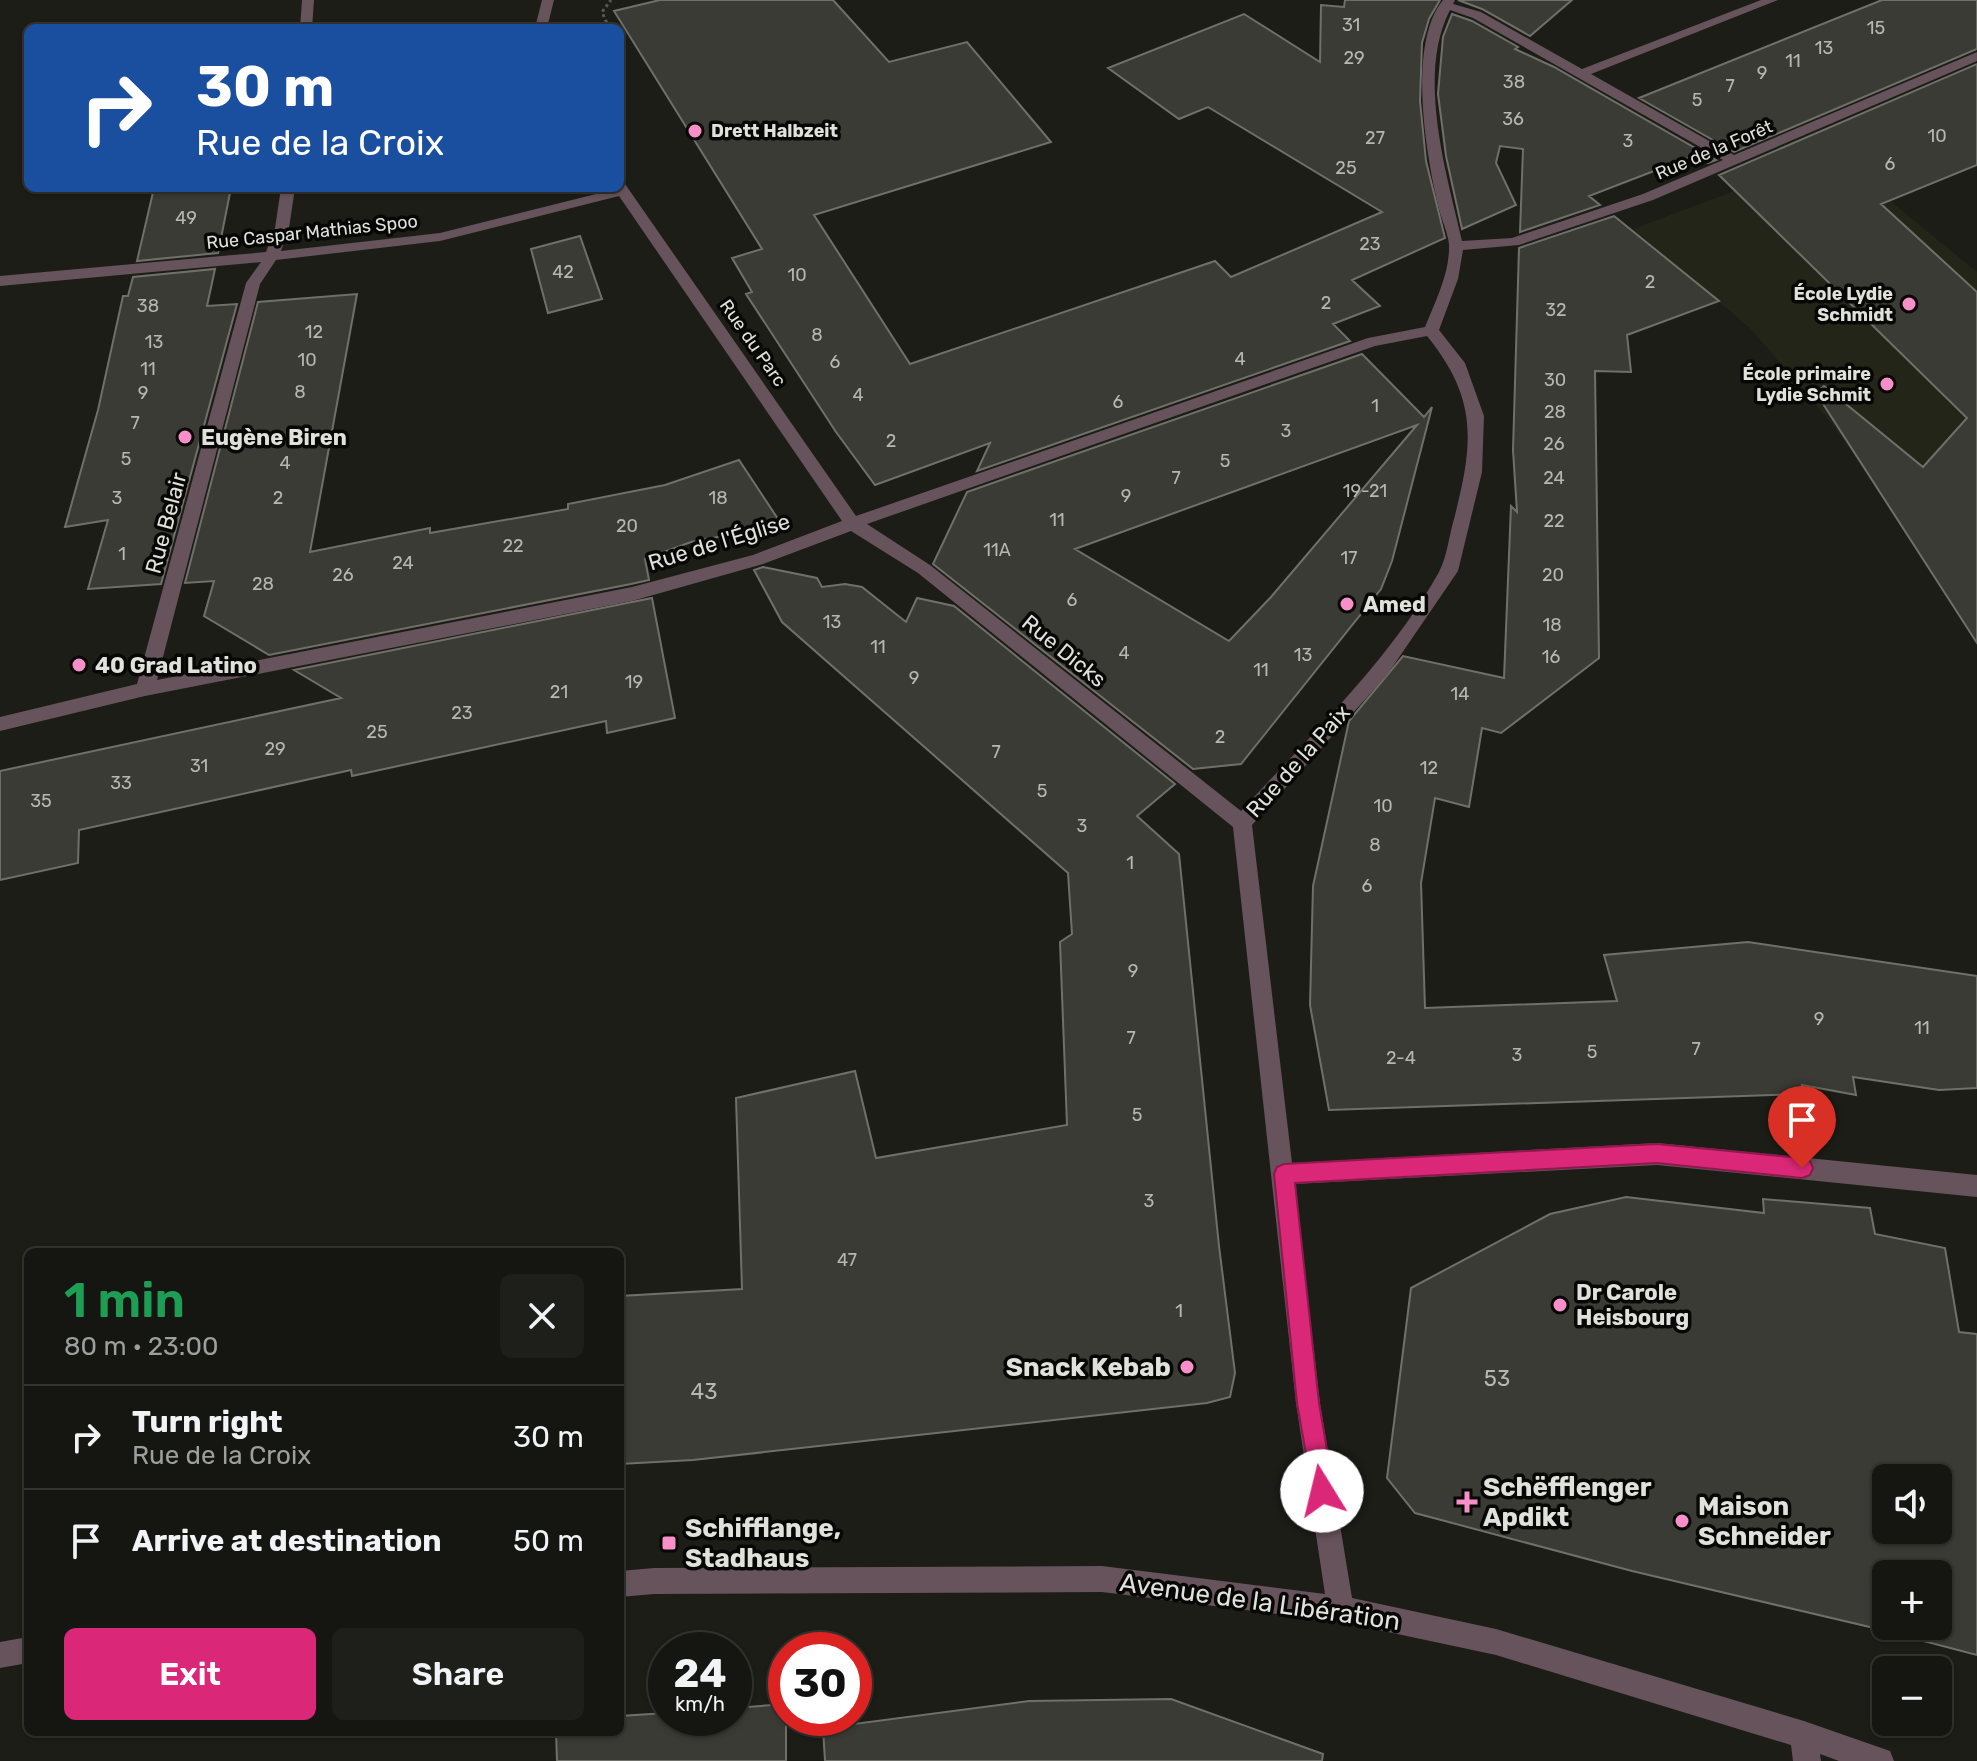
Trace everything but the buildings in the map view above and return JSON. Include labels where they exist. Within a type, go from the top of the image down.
[{"type":"street","points":[[306,24],[308,0]]},
{"type":"street","points":[[542,24],[548,0]]},
{"type":"street","points":[[1581,74],[1772,0]]},
{"type":"street","points":[[1431,331],[1446,291],[1456,246],[1445,209],[1433,121],[1431,55],[1435,24],[1447,2],[1477,15],[1735,161]]},
{"type":"street","name":"Rue de la Forêt","points":[[1456,246],[1514,242],[1648,197],[1977,56]]},
{"type":"street","name":"Rue Belair","points":[[145,689],[253,283],[274,256],[282,231],[287,192]]},
{"type":"street","name":"Rue Caspar Mathias Spoo","points":[[0,281],[440,237],[611,192]]},
{"type":"street","name":"Rue du Parc","points":[[624,192],[852,523]]},
{"type":"street","name":"Rue de l'Église","points":[[0,724],[145,689],[632,594],[757,560],[852,523],[1373,341],[1431,331]]},
{"type":"street","name":"Rue de la Paix","points":[[1341,1609],[1308,1403],[1242,823],[1381,670],[1449,571],[1474,472],[1476,416],[1457,363],[1431,331]]},
{"type":"street","name":"Rue Dicks","points":[[852,523],[924,569],[1242,823]]},
{"type":"street","points":[[1284,1174],[1657,1154],[1977,1186]]},
{"type":"street","name":"Avenue de la Libération","points":[[624,1584],[1102,1579],[1341,1609],[1496,1642],[1806,1748],[1880,1761]]},
{"type":"street","points":[[0,1655],[24,1651]]},
{"type":"path","points":[[607,24],[602,12],[611,0]]},
{"type":"shaded area","name":"École primaire Lydie Schmit","points":[[1833,154],[1977,272],[1977,644],[1911,535],[1833,425],[1751,329],[1633,229]]},
{"type":"place","name":"Drett Halbzeit","points":[[695,131]]},
{"type":"place","name":"École Lydie Schmidt","points":[[1909,304]]},
{"type":"place","name":"École primaire Lydie Schmit","points":[[1887,384]]},
{"type":"place","name":"Eugène Biren","points":[[185,437]]},
{"type":"place","name":"Amed","points":[[1347,604]]},
{"type":"place","name":"40 Grad Latino","points":[[79,665]]},
{"type":"place","name":"Dr Carole Heisbourg","points":[[1560,1305]]},
{"type":"place","name":"Snack Kebab","points":[[1187,1367]]},
{"type":"place","name":"Schëfflenger Apdikt","points":[[1467,1502]]},
{"type":"place","name":"Maison Schneider","points":[[1682,1521]]},
{"type":"place","name":"Schifflange, Stadhaus","points":[[669,1543]]},
{"type":"route","points":[[1322,1491],[1308,1403],[1284,1174],[1657,1154],[1802,1168]]}]
